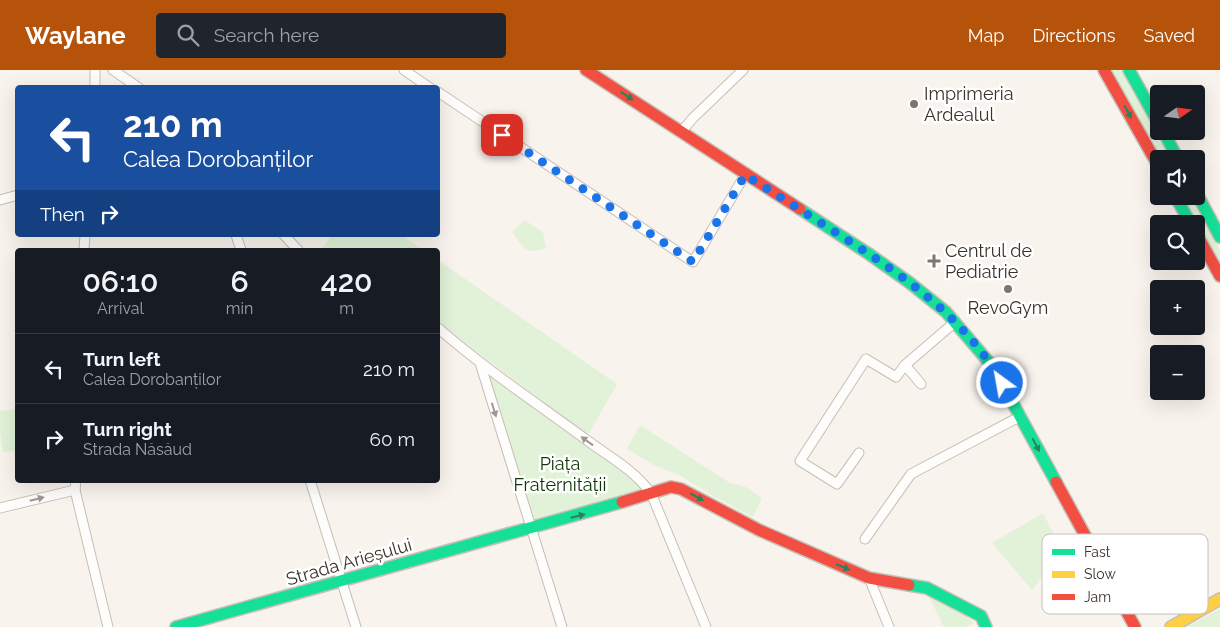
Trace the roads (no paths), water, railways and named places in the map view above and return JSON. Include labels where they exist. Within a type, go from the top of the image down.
[{"type":"main road","points":[[586,70],[869,254],[910,282],[940,306],[993,367],[1084,534]]},
{"type":"main road","points":[[1104,70],[1150,151]]},
{"type":"main road","points":[[1129,70],[1150,108]]},
{"type":"main road","points":[[1203,205],[1220,237]]},
{"type":"main road","points":[[1205,248],[1220,276]]},
{"type":"main road","points":[[530,528],[588,513],[671,487],[681,488],[759,530],[869,578],[927,588],[981,616],[986,627]]},
{"type":"main road","name":"Strada Arieșului","points":[[176,627],[530,528]]},
{"type":"main road","points":[[1208,606],[1220,599]]},
{"type":"main road","points":[[1127,614],[1134,627]]},
{"type":"main road","points":[[1171,627],[1194,614]]},
{"type":"street","points":[[95,85],[96,70]]},
{"type":"street","points":[[113,70],[135,85]]},
{"type":"street","points":[[404,70],[426,85]]},
{"type":"street","points":[[681,132],[743,70]]},
{"type":"street","points":[[440,93],[693,262],[745,175]]},
{"type":"street","points":[[0,200],[15,196]]},
{"type":"street","points":[[286,237],[296,248]]},
{"type":"street","points":[[859,453],[838,484],[800,462],[866,359],[896,377],[905,365],[955,322]]},
{"type":"street","points":[[440,330],[480,363],[605,454],[630,469],[640,479],[651,494],[706,627]]},
{"type":"street","points":[[480,363],[562,627]]},
{"type":"street","points":[[905,365],[920,384]]},
{"type":"street","points":[[865,539],[911,474],[1021,416]]},
{"type":"street","points":[[76,483],[75,490],[108,627]]},
{"type":"street","points":[[311,483],[356,627]]},
{"type":"street","points":[[0,508],[75,490]]},
{"type":"street","points":[[869,578],[889,627]]},
{"type":"place","name":"Imprimeria Ardealul","points":[[914,104]]},
{"type":"place","name":"Centrul de Pediatrie","points":[[934,261]]},
{"type":"place","name":"RevoGym","points":[[1008,289]]},
{"type":"park label","name":"Piața Fraternității","points":[[560,474]]}]
